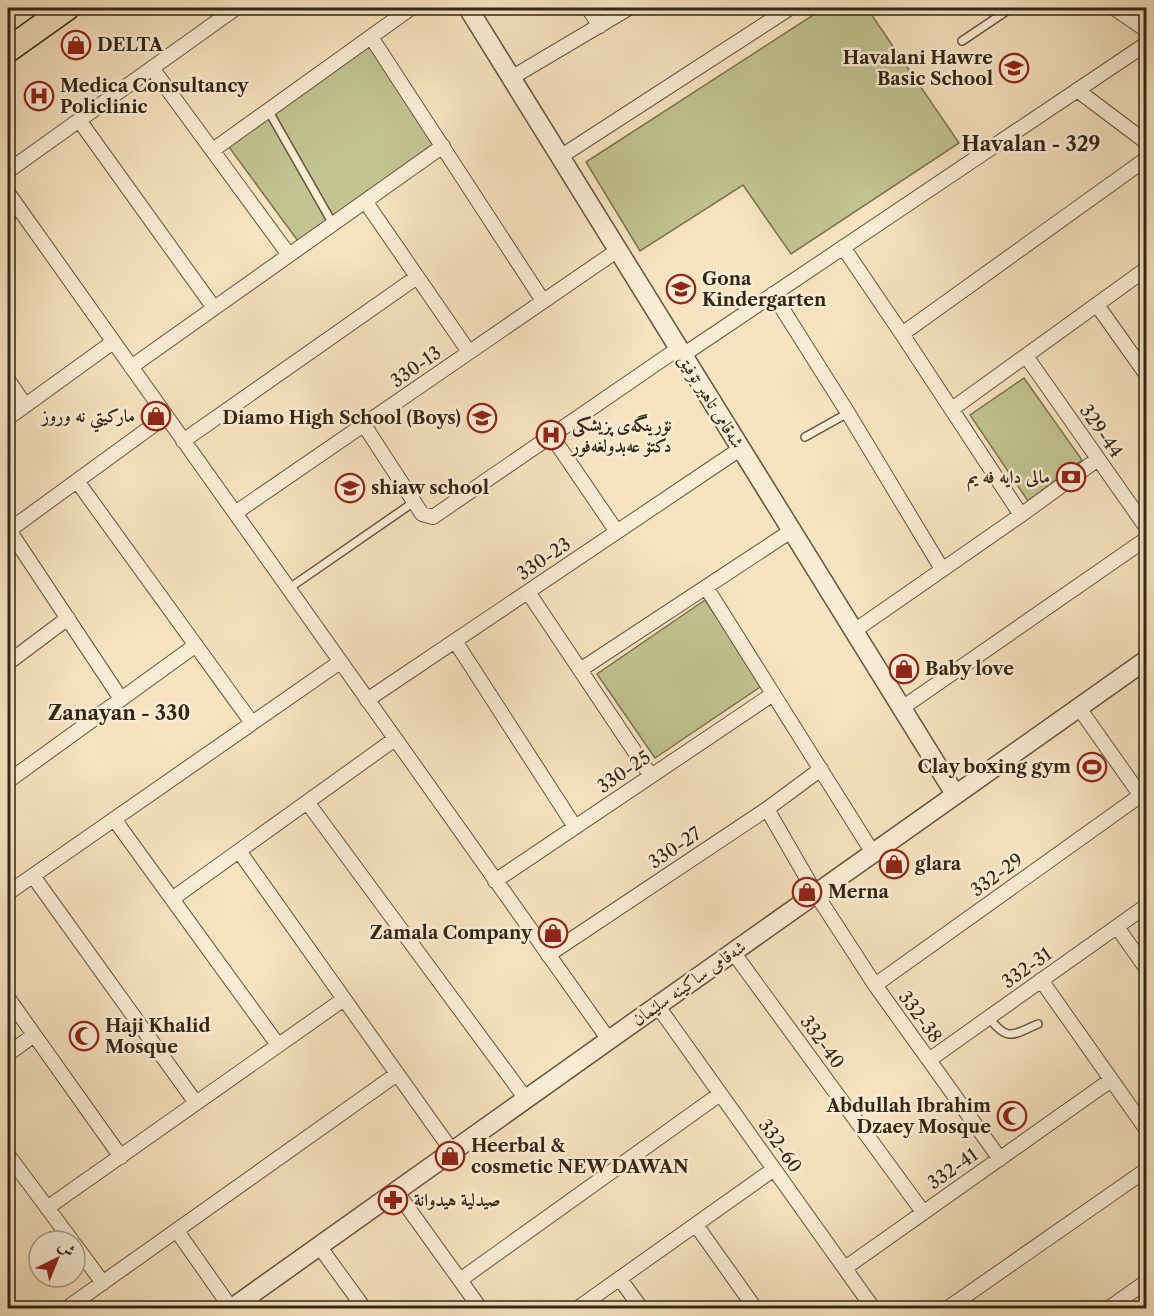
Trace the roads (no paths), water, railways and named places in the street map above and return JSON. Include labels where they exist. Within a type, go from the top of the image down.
[{"type":"highway","points":[[8,50],[67,8]]},
{"type":"street","points":[[8,171],[236,8]]},
{"type":"street","points":[[213,150],[411,8]]},
{"type":"street","name":"شەقامی تاهیر تۆفیق","points":[[468,8],[955,794]]},
{"type":"street","points":[[588,8],[600,26]]},
{"type":"street","points":[[511,78],[629,8]]},
{"type":"street","points":[[560,157],[780,10]]},
{"type":"street","points":[[1121,10],[1146,30]]},
{"type":"street","points":[[371,37],[543,302]]},
{"type":"street","points":[[364,424],[422,514],[433,517],[551,435],[773,294],[1146,44]]},
{"type":"street","points":[[152,68],[289,255]]},
{"type":"street","points":[[1077,90],[1146,142]]},
{"type":"street","points":[[79,120],[214,308]]},
{"type":"street","points":[[131,367],[443,146]]},
{"type":"street","points":[[902,334],[1146,159]]},
{"type":"street","points":[[8,193],[609,1040]]},
{"type":"street","points":[[365,201],[469,352]]},
{"type":"street","points":[[843,247],[1021,515]]},
{"type":"street","name":"330-13","points":[[235,513],[618,250]]},
{"type":"street","points":[[952,409],[1146,269]]},
{"type":"street","points":[[183,441],[417,277]]},
{"type":"street","points":[[773,294],[942,569]]},
{"type":"street","points":[[1097,305],[1146,374]]},
{"type":"street","points":[[8,418],[113,342]]},
{"type":"street","name":"329-44","points":[[1026,356],[1146,527]]},
{"type":"street","points":[[8,380],[25,405]]},
{"type":"street","points":[[122,699],[8,531],[166,416]]},
{"type":"street","points":[[551,435],[616,532]]},
{"type":"street","name":"330-23","points":[[367,700],[740,449]]},
{"type":"street","points":[[854,631],[1098,459]]},
{"type":"street","points":[[77,481],[252,723]]},
{"type":"street","points":[[580,670],[791,531]]},
{"type":"street","points":[[902,708],[1146,539]]},
{"type":"street","points":[[706,586],[873,853]]},
{"type":"street","points":[[528,592],[651,776]]},
{"type":"street","points":[[8,663],[68,618]]},
{"type":"street","points":[[455,641],[575,827]]},
{"type":"street","points":[[8,781],[196,645]]},
{"type":"street","name":"شەقامی ساکینە سلێمان","points":[[241,1306],[319,1246],[452,1151],[1146,660]]},
{"type":"street","points":[[8,893],[340,662]]},
{"type":"street","name":"330-25","points":[[495,881],[773,694]]},
{"type":"street","points":[[1079,708],[1144,799]]},
{"type":"street","points":[[172,899],[395,739]]},
{"type":"street","name":"330-27","points":[[548,955],[767,809],[820,769]]},
{"type":"street","name":"332-29","points":[[875,985],[1144,799]]},
{"type":"street","points":[[307,802],[526,1099]]},
{"type":"street","name":"332-38","points":[[767,809],[816,894],[875,985],[1000,1159]]},
{"type":"street","points":[[114,819],[278,1045]]},
{"type":"street","points":[[239,851],[452,1151]]},
{"type":"street","points":[[33,876],[196,1103]]},
{"type":"street","name":"332-31","points":[[929,1060],[1146,906]]},
{"type":"street","points":[[1117,927],[1146,968]]},
{"type":"street","name":"332-40","points":[[733,952],[923,1212]]},
{"type":"street","points":[[1041,980],[1146,1129]]},
{"type":"street","points":[[8,998],[121,1157]]},
{"type":"street","points":[[47,1208],[344,999]]},
{"type":"street","name":"332-60","points":[[657,1005],[873,1308]]},
{"type":"street","points":[[8,1054],[34,1035]]},
{"type":"street","points":[[67,1308],[397,1074]]},
{"type":"street","name":"332-41","points":[[845,1268],[1111,1080]]},
{"type":"street","points":[[460,1280],[720,1094]]},
{"type":"street","points":[[8,1155],[63,1229]]},
{"type":"street","points":[[578,1308],[774,1169]]},
{"type":"street","points":[[948,1308],[1146,1170]]},
{"type":"street","points":[[396,1191],[480,1308]]},
{"type":"street","points":[[696,1225],[755,1308]]},
{"type":"street","points":[[177,1230],[241,1306]]},
{"type":"street","points":[[319,1246],[364,1308]]},
{"type":"street","points":[[87,1261],[103,1283]]},
{"type":"street","points":[[620,1279],[641,1308]]},
{"type":"street","points":[[1109,1308],[1146,1282]]},
{"type":"lane","points":[[962,40],[1011,8]]},
{"type":"lane","points":[[268,110],[333,224]]},
{"type":"lane","points":[[805,437],[848,413]]},
{"type":"lane","points":[[288,589],[414,502]]},
{"type":"lane","points":[[989,1018],[1007,1035],[1013,1035],[1038,1024]]},
{"type":"place","name":"DELTA","points":[[76,45]]},
{"type":"place","name":"Havalani Hawre Basic School","points":[[1014,68]]},
{"type":"place","name":"Medica Consultancy Policlinic","points":[[39,96]]},
{"type":"place","name":"Gona Kindergarten","points":[[681,289]]},
{"type":"place","name":"ماركيتي نه وروز","points":[[156,416]]},
{"type":"place","name":"Diamo High School (Boys)","points":[[482,418]]},
{"type":"place","name":"نۆرینگەی پزیشکی دکتۆ عەبدولغەفور","points":[[551,435]]},
{"type":"place","name":"مالى دايه فه يم","points":[[1071,477]]},
{"type":"place","name":"shiaw school","points":[[350,488]]},
{"type":"place","name":"Baby love","points":[[904,669]]},
{"type":"place","name":"Clay boxing gym","points":[[1092,767]]},
{"type":"place","name":"glara","points":[[894,864]]},
{"type":"place","name":"Merna","points":[[807,892]]},
{"type":"place","name":"Zamala Company","points":[[553,933]]},
{"type":"place","name":"Haji Khalid Mosque","points":[[84,1036]]},
{"type":"place","name":"Abdullah Ibrahim Dzaey Mosque","points":[[1012,1116]]},
{"type":"place","name":"Heerbal & cosmetic NEW DAWAN","points":[[450,1156]]},
{"type":"place","name":"صيدلية هيدوانة","points":[[393,1200]]},
{"type":"district","name":"Havalan - 329","points":[[1031,144]]},
{"type":"district","name":"Zanayan - 330","points":[[119,713]]}]
